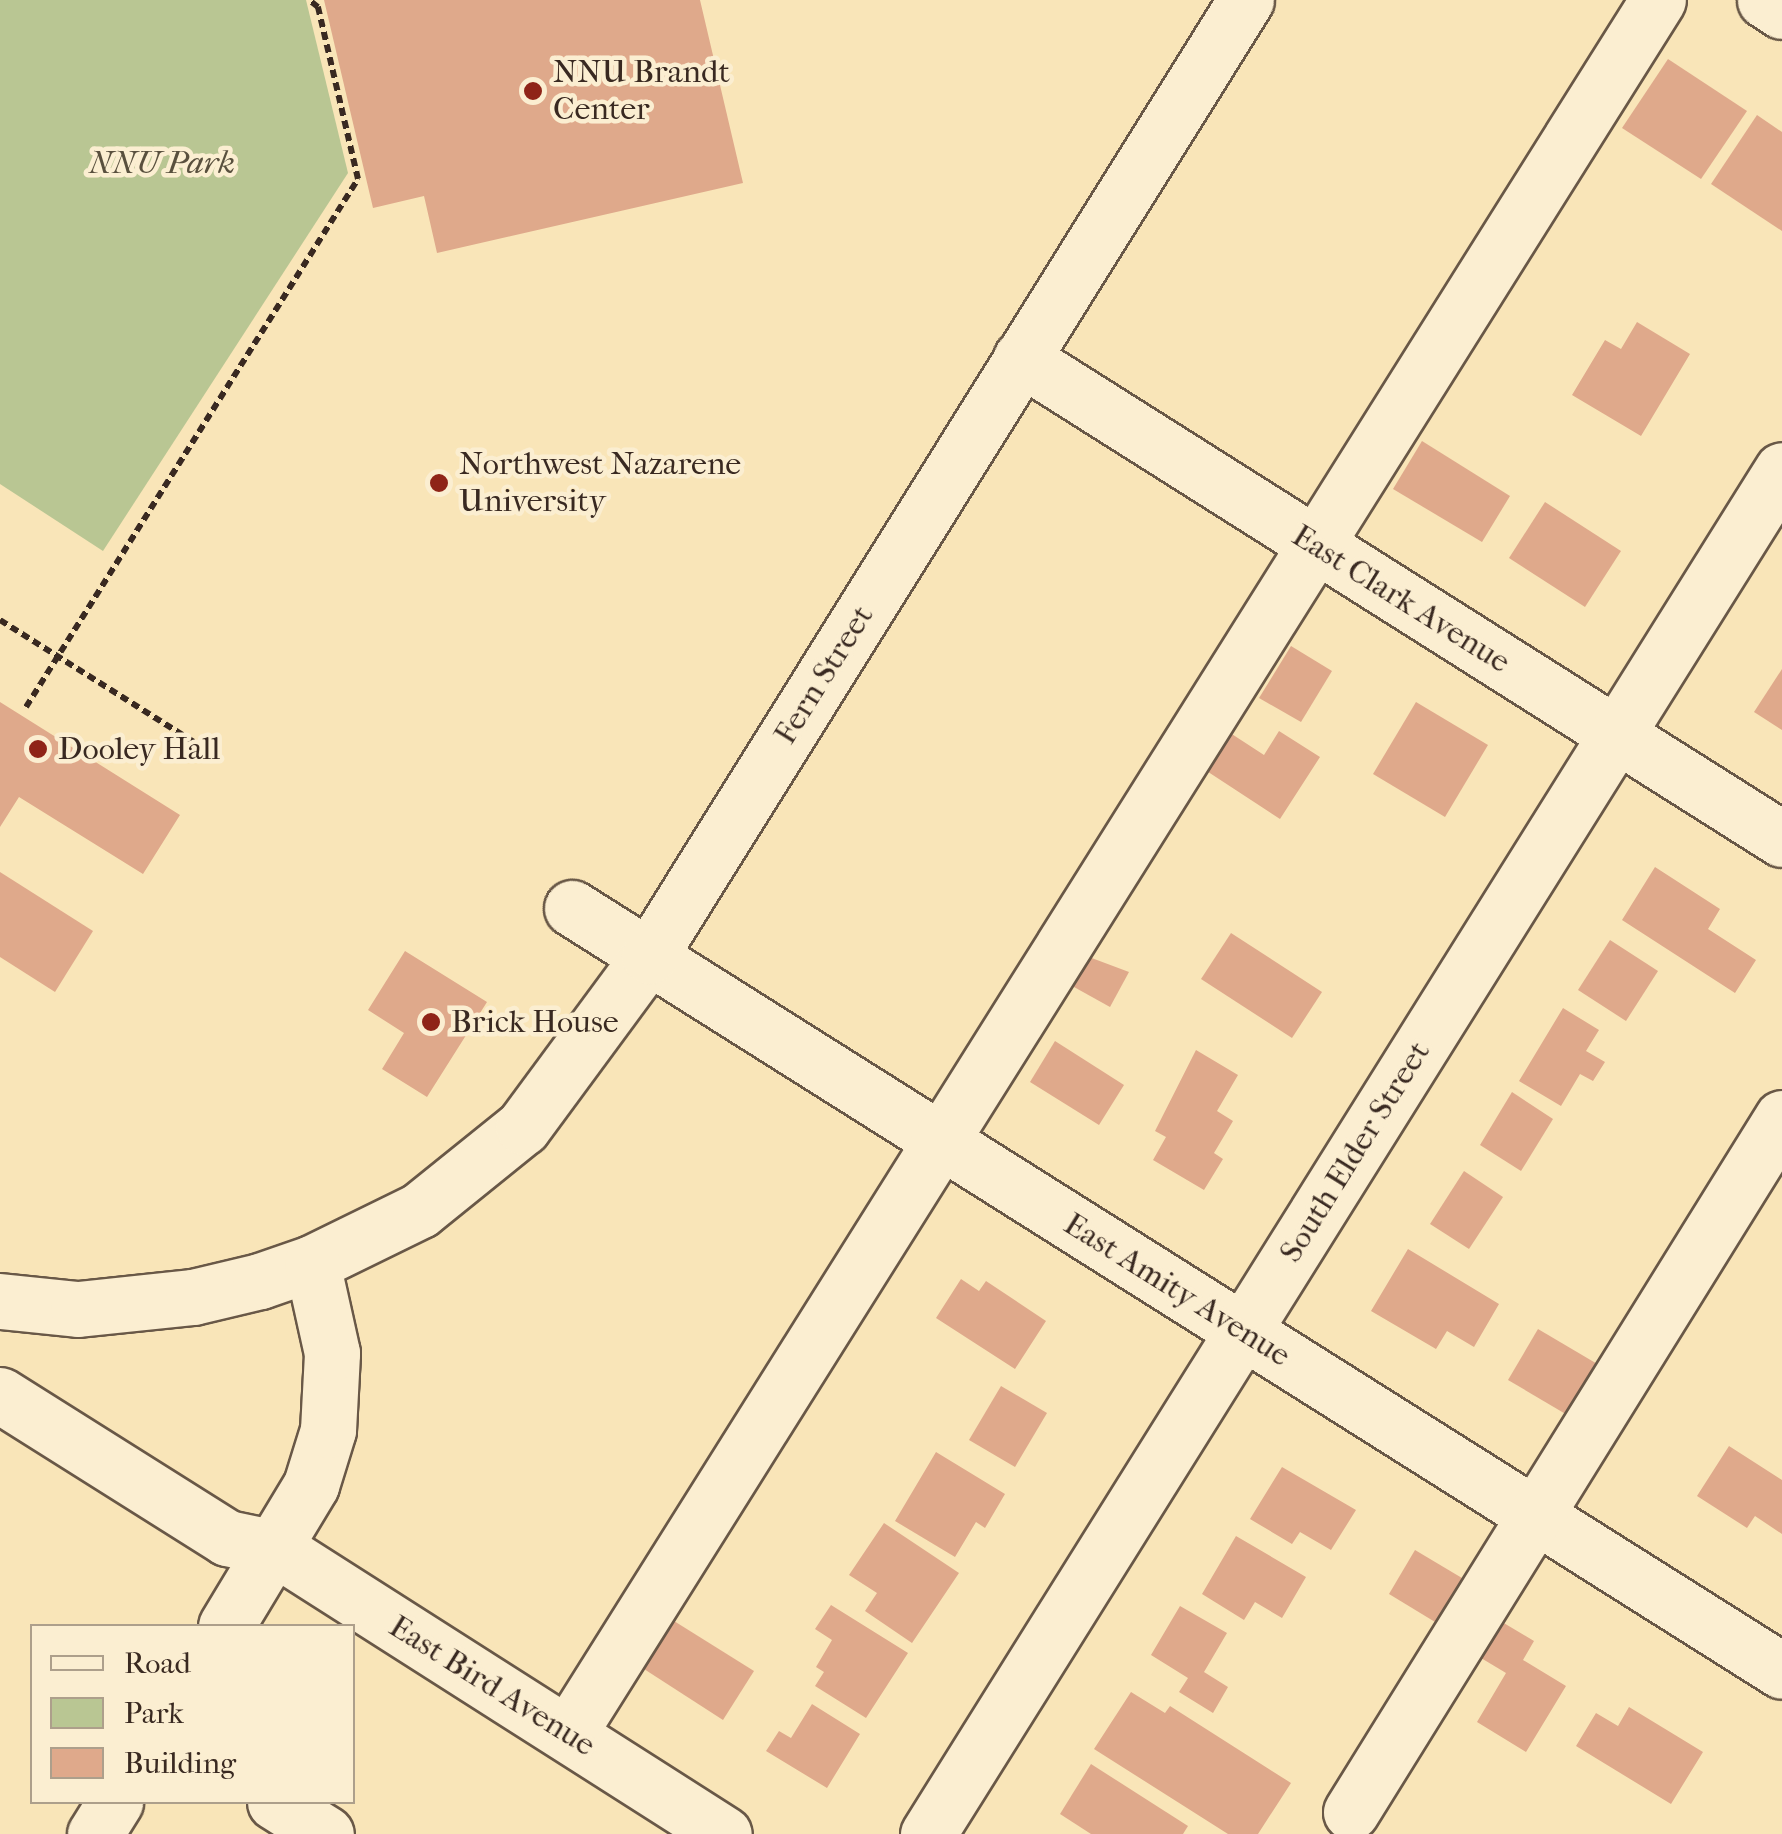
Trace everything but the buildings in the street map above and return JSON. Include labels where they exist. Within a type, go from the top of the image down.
[{"type":"street","name":"Fern Street","points":[[312,1264],[420,1210],[523,1127],[649,956],[1246,0]]},
{"type":"street","points":[[568,1734],[1658,0]]},
{"type":"street","points":[[1765,0],[1782,11]]},
{"type":"street","name":"East Clark Avenue","points":[[1021,358],[1782,839]]},
{"type":"street","name":"South Elder Street","points":[[928,1834],[1782,470]]},
{"type":"street","name":"East Amity Avenue","points":[[572,908],[1782,1671]]},
{"type":"street","points":[[1351,1812],[1782,1118]]},
{"type":"street","points":[[0,1300],[78,1309],[193,1297],[312,1264],[332,1353],[328,1430],[311,1485],[227,1624]]},
{"type":"street","name":"East Bird Avenue","points":[[0,1396],[228,1538],[275,1548],[724,1834]]},
{"type":"street","points":[[95,1834],[115,1804]]},
{"type":"street","points":[[277,1804],[326,1834]]},
{"type":"path","points":[[26,706],[358,179],[318,7],[309,0]]},
{"type":"path","points":[[0,620],[222,760]]},
{"type":"green space","name":"NNU Park","points":[[0,0],[306,0],[348,173],[103,551],[0,484]]},
{"type":"place","name":"NNU Brandt Center","points":[[533,91]]},
{"type":"place","name":"Northwest Nazarene University","points":[[439,483]]},
{"type":"place","name":"Dooley Hall","points":[[38,749]]},
{"type":"place","name":"Brick House","points":[[431,1022]]}]
